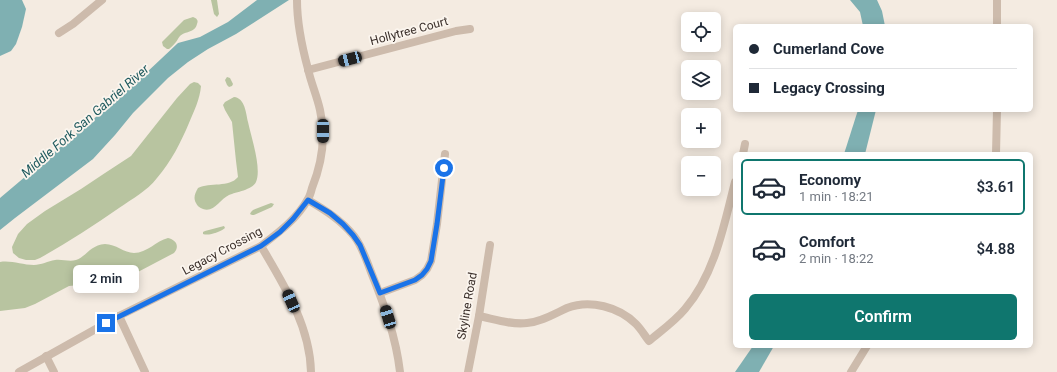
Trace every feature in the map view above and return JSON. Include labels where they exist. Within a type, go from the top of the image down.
[{"type":"street","points":[[59,33],[73,24],[102,0]]},
{"type":"street","name":"Legacy Crossing","points":[[19,372],[118,316],[261,246],[280,232],[293,219],[308,200],[318,173],[322,154],[323,131],[320,111],[302,47],[297,0]]},
{"type":"street","points":[[997,0],[997,24]]},
{"type":"street","name":"Hollytree Court","points":[[308,70],[456,31],[470,29]]},
{"type":"street","points":[[996,152],[997,112]]},
{"type":"street","points":[[743,152],[745,144]]},
{"type":"street","points":[[380,293],[415,280],[422,275],[431,261],[445,154]]},
{"type":"street","points":[[478,316],[517,324],[528,324],[539,321],[569,308],[584,305],[603,306],[613,309],[636,324],[649,341],[685,310],[698,291],[710,269],[733,189]]},
{"type":"street","points":[[308,200],[330,213],[343,224],[360,245],[380,293],[395,341],[400,372]]},
{"type":"street","name":"Skyline Road","points":[[468,372],[490,245]]},
{"type":"street","points":[[261,246],[285,287],[297,314],[307,342],[311,372]]},
{"type":"street","points":[[118,316],[145,372]]},
{"type":"street","points":[[851,372],[866,348]]},
{"type":"street","points":[[46,356],[54,372]]},
{"type":"green space","points":[[211,0],[217,0],[219,14],[217,17],[214,14]]},
{"type":"green space","points":[[193,17],[198,21],[194,29],[182,34],[169,49],[163,46],[162,42],[184,20]]},
{"type":"green space","points":[[227,77],[230,78],[233,84],[232,86],[229,87],[227,85],[225,80]]},
{"type":"green space","points":[[194,82],[201,86],[198,100],[189,123],[171,159],[149,187],[90,228],[40,258],[35,260],[26,260],[19,258],[13,253],[12,247],[18,234],[27,224],[131,156],[177,98],[190,84]]},
{"type":"green space","points":[[234,97],[241,100],[246,110],[257,161],[258,176],[254,185],[248,189],[229,195],[210,209],[203,209],[197,205],[195,199],[195,194],[198,188],[208,185],[230,183],[238,177],[232,122],[223,105],[225,102]]},
{"type":"green space","points":[[271,203],[274,204],[272,207],[254,215],[250,214],[253,210]]},
{"type":"green space","points":[[224,226],[225,228],[217,232],[203,234],[205,231]]},
{"type":"green space","points":[[168,238],[173,240],[177,246],[174,253],[136,273],[110,282],[69,286],[25,308],[0,311],[0,262],[34,265],[55,260],[73,261],[80,258],[96,246],[105,244],[113,245],[127,252],[134,253],[143,251]]},
{"type":"water","points":[[0,0],[22,0],[26,9],[16,44],[11,51],[0,56]]},
{"type":"water","points":[[257,0],[289,0],[236,34],[188,62],[168,78],[133,113],[93,159],[0,230],[0,198],[129,89],[178,43],[200,37],[228,22]]},
{"type":"water","points":[[850,0],[877,0],[882,11],[885,24],[863,24],[860,12]]},
{"type":"water","points":[[857,112],[876,112],[866,152],[845,152]]},
{"type":"water","points":[[752,348],[773,348],[759,372],[735,372]]},
{"type":"route","points":[[106,323],[261,246],[280,232],[293,219],[308,200],[330,213],[353,235],[360,245],[380,293],[415,280],[422,275],[431,261],[444,168]]},
{"type":"water label","name":"Middle Fork San Gabriel River","points":[[85,121]]}]
